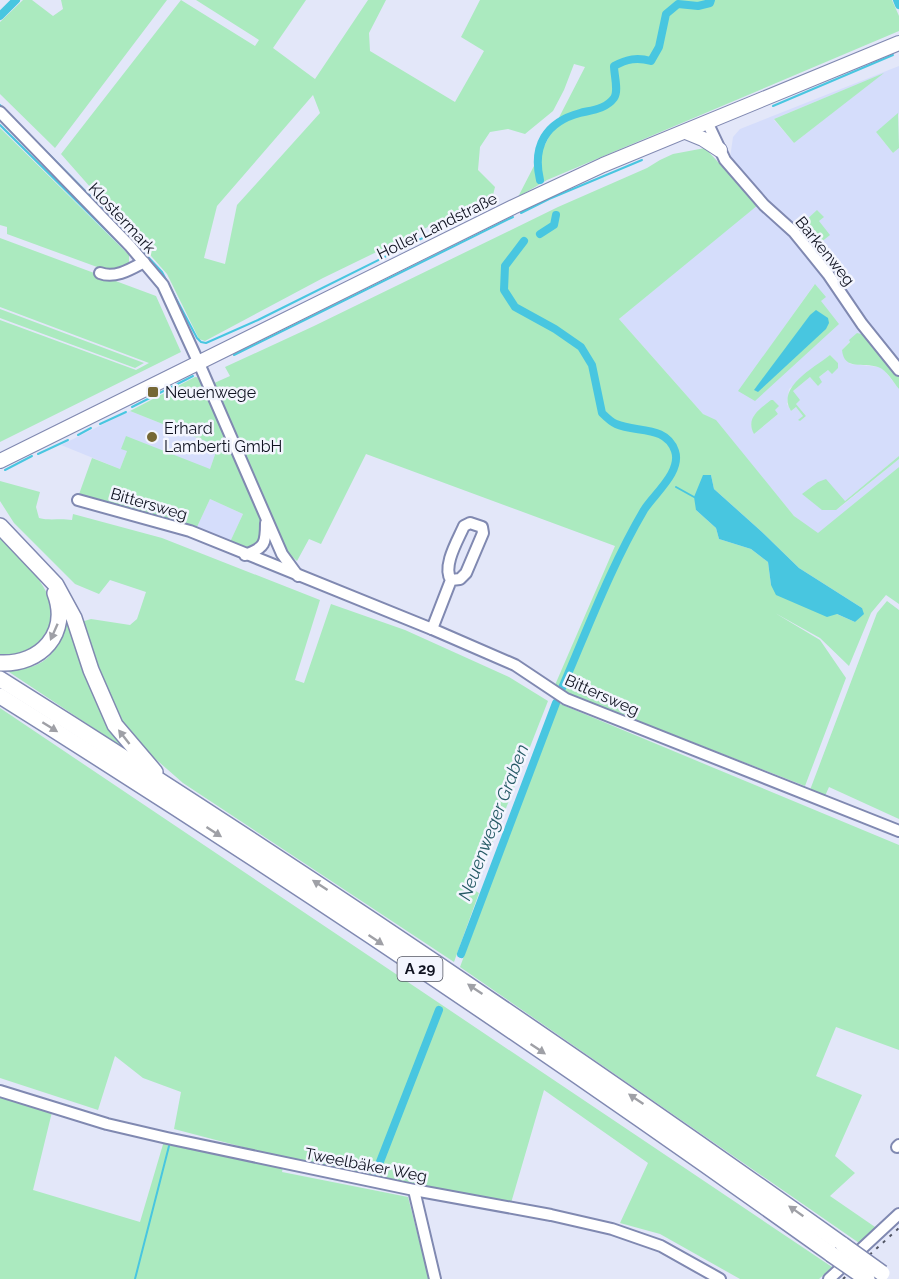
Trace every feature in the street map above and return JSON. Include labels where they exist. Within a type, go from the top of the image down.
[{"type":"highway","points":[[0,526],[48,576],[63,596],[74,618],[91,670],[115,725],[162,781]]},
{"type":"highway","points":[[0,663],[15,663],[32,658],[54,635],[58,624],[59,606],[48,576]]},
{"type":"highway","name":"A 29","points":[[0,679],[162,781],[387,929],[697,1141],[837,1249],[867,1279]]},
{"type":"highway","name":"A 29","points":[[0,696],[137,782],[379,941],[689,1152],[837,1249],[886,1276]]},
{"type":"main road","name":"Holler Landstraße","points":[[0,460],[508,209],[603,165],[708,124],[899,43]]},
{"type":"main road","points":[[686,132],[720,150]]},
{"type":"street","name":"Klostermark","points":[[0,112],[144,262],[163,285],[198,361]]},
{"type":"street","name":"Barkenweg","points":[[708,124],[725,160],[764,204],[794,232],[899,370]]},
{"type":"street","points":[[100,273],[107,276],[128,270],[144,262]]},
{"type":"street","points":[[198,361],[282,554],[298,576]]},
{"type":"street","name":"Bittersweg","points":[[78,500],[190,531],[515,665],[566,699],[899,831]]},
{"type":"street","points":[[245,555],[258,550],[266,540],[266,518]]},
{"type":"street","points":[[470,523],[482,527],[483,532],[466,573],[460,579],[451,580],[447,575],[447,567],[464,526],[470,523]]},
{"type":"street","points":[[432,629],[451,580]]},
{"type":"street","name":"Tweelbäker Weg","points":[[0,1091],[106,1124],[414,1190],[551,1215],[612,1229],[662,1246],[720,1279]]},
{"type":"street","points":[[414,1190],[435,1279]]},
{"type":"street","points":[[829,1279],[899,1214]]},
{"type":"shaded area","points":[[899,66],[899,114],[876,132],[893,153],[899,148],[899,376],[865,335],[850,341],[842,350],[850,364],[879,367],[884,370],[899,389],[899,456],[838,509],[899,459],[899,467],[818,534],[794,516],[716,421],[703,414],[619,319],[757,205],[728,172],[733,137],[740,129]],"holes":[[[882,74],[794,143],[774,119]],[[814,285],[820,301],[838,323],[739,391]],[[830,355],[838,363],[832,373],[828,370],[818,378],[818,385],[810,377],[793,391],[796,404],[806,416],[800,421],[803,416],[796,407],[791,411],[787,404],[789,389]],[[774,410],[778,414],[754,434],[751,425],[754,415]]]},
{"type":"shaded area","points":[[130,411],[218,446],[210,469],[127,451],[120,469],[61,445]]},
{"type":"shaded area","points":[[210,499],[243,514],[230,542],[197,527]]},
{"type":"green space","points":[[23,0],[32,0],[53,16],[63,9],[61,0],[167,0],[55,148],[0,94],[0,22]]},
{"type":"green space","points":[[181,0],[255,46],[259,40],[196,0],[306,0],[273,48],[315,79],[368,0],[386,0],[369,33],[370,51],[455,102],[484,51],[461,37],[480,0],[892,0],[899,16],[899,31],[547,180],[518,197],[585,67],[574,64],[553,111],[525,134],[508,129],[490,132],[480,147],[478,170],[495,187],[491,203],[465,209],[323,278],[205,341],[199,339],[167,274],[61,154]],"holes":[[[313,95],[320,113],[237,205],[225,264],[204,258],[217,206]]]},
{"type":"green space","points":[[884,73],[794,143],[774,119]]},
{"type":"green space","points":[[898,113],[899,148],[893,153],[876,132]]},
{"type":"green space","points":[[0,128],[129,255],[129,266],[108,271],[7,234],[7,227],[0,225]]},
{"type":"green space","points":[[705,148],[758,205],[619,319],[703,414],[716,420],[794,516],[818,533],[899,467],[899,604],[886,595],[871,613],[849,666],[820,638],[775,613],[820,640],[846,678],[805,786],[564,692],[555,685],[615,546],[366,454],[321,544],[309,539],[297,561],[285,550],[257,487],[258,484],[212,384],[230,376],[225,367],[673,154]],"holes":[[[711,475],[714,489],[799,568],[862,608],[855,622],[771,585],[768,562],[751,549],[719,539],[716,528],[696,510]]]},
{"type":"green space","points":[[817,210],[824,217],[819,221],[830,235],[820,243],[804,222]]},
{"type":"green space","points":[[0,238],[156,296],[181,352],[0,442],[0,320],[136,370],[149,363],[0,307]]},
{"type":"green space","points":[[815,284],[826,297],[821,301],[839,324],[755,401],[738,391]]},
{"type":"green space","points":[[0,309],[144,363],[135,368],[0,318]]},
{"type":"green space","points":[[857,333],[865,335],[899,376],[899,389],[887,373],[878,367],[846,361],[842,350]]},
{"type":"green space","points":[[830,355],[838,363],[838,368],[832,374],[828,370],[819,377],[822,382],[818,386],[810,377],[793,391],[800,400],[796,404],[806,416],[800,421],[798,420],[803,416],[796,407],[791,411],[788,402],[789,394],[799,379]]},
{"type":"green space","points":[[195,377],[201,378],[259,512],[263,537],[255,548],[246,551],[172,520],[78,497],[92,458],[120,469],[127,451],[121,449],[126,436],[210,469],[218,446],[130,411]],"holes":[[[210,499],[243,514],[230,542],[197,527]]]},
{"type":"green space","points":[[771,400],[779,406],[775,410],[778,414],[754,434],[751,423],[755,414]]},
{"type":"green space","points":[[899,456],[899,459],[836,510],[822,510],[802,494],[826,479],[845,501]]},
{"type":"green space","points":[[0,481],[40,492],[36,507],[39,518],[72,520],[73,514],[162,538],[320,600],[295,680],[304,683],[331,604],[405,630],[509,677],[548,701],[474,890],[479,893],[454,962],[183,783],[128,735],[104,688],[81,622],[91,619],[130,625],[137,619],[146,592],[110,580],[99,594],[75,584],[14,523],[0,501]]},
{"type":"green space","points":[[0,537],[23,560],[44,587],[50,602],[52,617],[47,631],[35,645],[9,656],[0,655]]},
{"type":"green space","points":[[887,601],[899,610],[899,819],[829,787],[825,796],[810,790],[877,613]]},
{"type":"green space","points":[[67,611],[96,703],[128,751],[3,668],[32,666],[49,656],[55,650],[62,635]]},
{"type":"green space","points":[[558,703],[899,845],[899,1050],[836,1027],[816,1076],[862,1095],[835,1156],[855,1173],[830,1196],[878,1229],[862,1245],[460,967]]},
{"type":"green space","points":[[0,708],[832,1267],[819,1279],[740,1279],[660,1234],[620,1223],[648,1163],[544,1090],[511,1203],[285,1158],[174,1129],[181,1092],[143,1078],[115,1056],[98,1110],[0,1078]]},
{"type":"green space","points":[[0,1095],[52,1112],[33,1190],[140,1222],[164,1141],[283,1167],[282,1172],[408,1197],[429,1279],[0,1279]]},
{"type":"water","points":[[816,310],[828,318],[829,323],[826,329],[758,392],[754,390],[810,315]]},
{"type":"water","points":[[703,475],[711,475],[714,489],[799,568],[862,608],[864,614],[855,622],[837,614],[827,617],[776,595],[771,585],[768,562],[751,549],[719,539],[716,528],[696,510],[694,497]]},
{"type":"waterway","points":[[0,16],[16,0]]},
{"type":"waterway","name":"Neuenweger Graben","points":[[540,180],[538,156],[540,146],[550,129],[568,117],[611,102],[616,91],[614,66],[632,59],[651,61],[659,47],[666,14],[678,4],[698,6],[710,3],[711,0]]},
{"type":"waterway","points":[[897,0],[899,5]]},
{"type":"waterway","points":[[773,106],[893,55]]},
{"type":"waterway","points":[[0,105],[5,110]]},
{"type":"waterway","points":[[9,114],[162,272],[197,338],[206,343],[258,320],[487,206]]},
{"type":"waterway","points":[[0,125],[126,250]]},
{"type":"waterway","points":[[521,213],[642,160]]},
{"type":"waterway","name":"Neuenweger Graben","points":[[540,234],[554,225],[556,215]]},
{"type":"waterway","points":[[234,355],[513,217]]},
{"type":"waterway","name":"Neuenweger Graben","points":[[524,241],[505,266],[504,290],[515,307],[555,329],[581,347],[592,365],[602,413],[610,421],[624,427],[658,433],[665,437],[671,443],[676,459],[671,475],[644,510],[621,553],[562,688]]},
{"type":"waterway","points":[[132,407],[193,376]]},
{"type":"waterway","points":[[100,424],[126,412]]},
{"type":"waterway","points":[[78,435],[91,428]]},
{"type":"waterway","points":[[38,454],[68,440]]},
{"type":"waterway","points":[[5,470],[32,456]]},
{"type":"waterway","name":"Neuenweger Graben","points":[[676,487],[694,497]]},
{"type":"waterway","name":"Neuenweger Graben","points":[[461,954],[556,703]]},
{"type":"waterway","name":"Neuenweger Graben","points":[[376,1172],[439,1010]]},
{"type":"waterway","points":[[135,1279],[169,1146]]},
{"type":"railway","points":[[843,1279],[899,1228]]},
{"type":"place","name":"Neuenwege","points":[[153,392]]},
{"type":"place","name":"Erhard Lamberti GmbH","points":[[152,437]]}]
